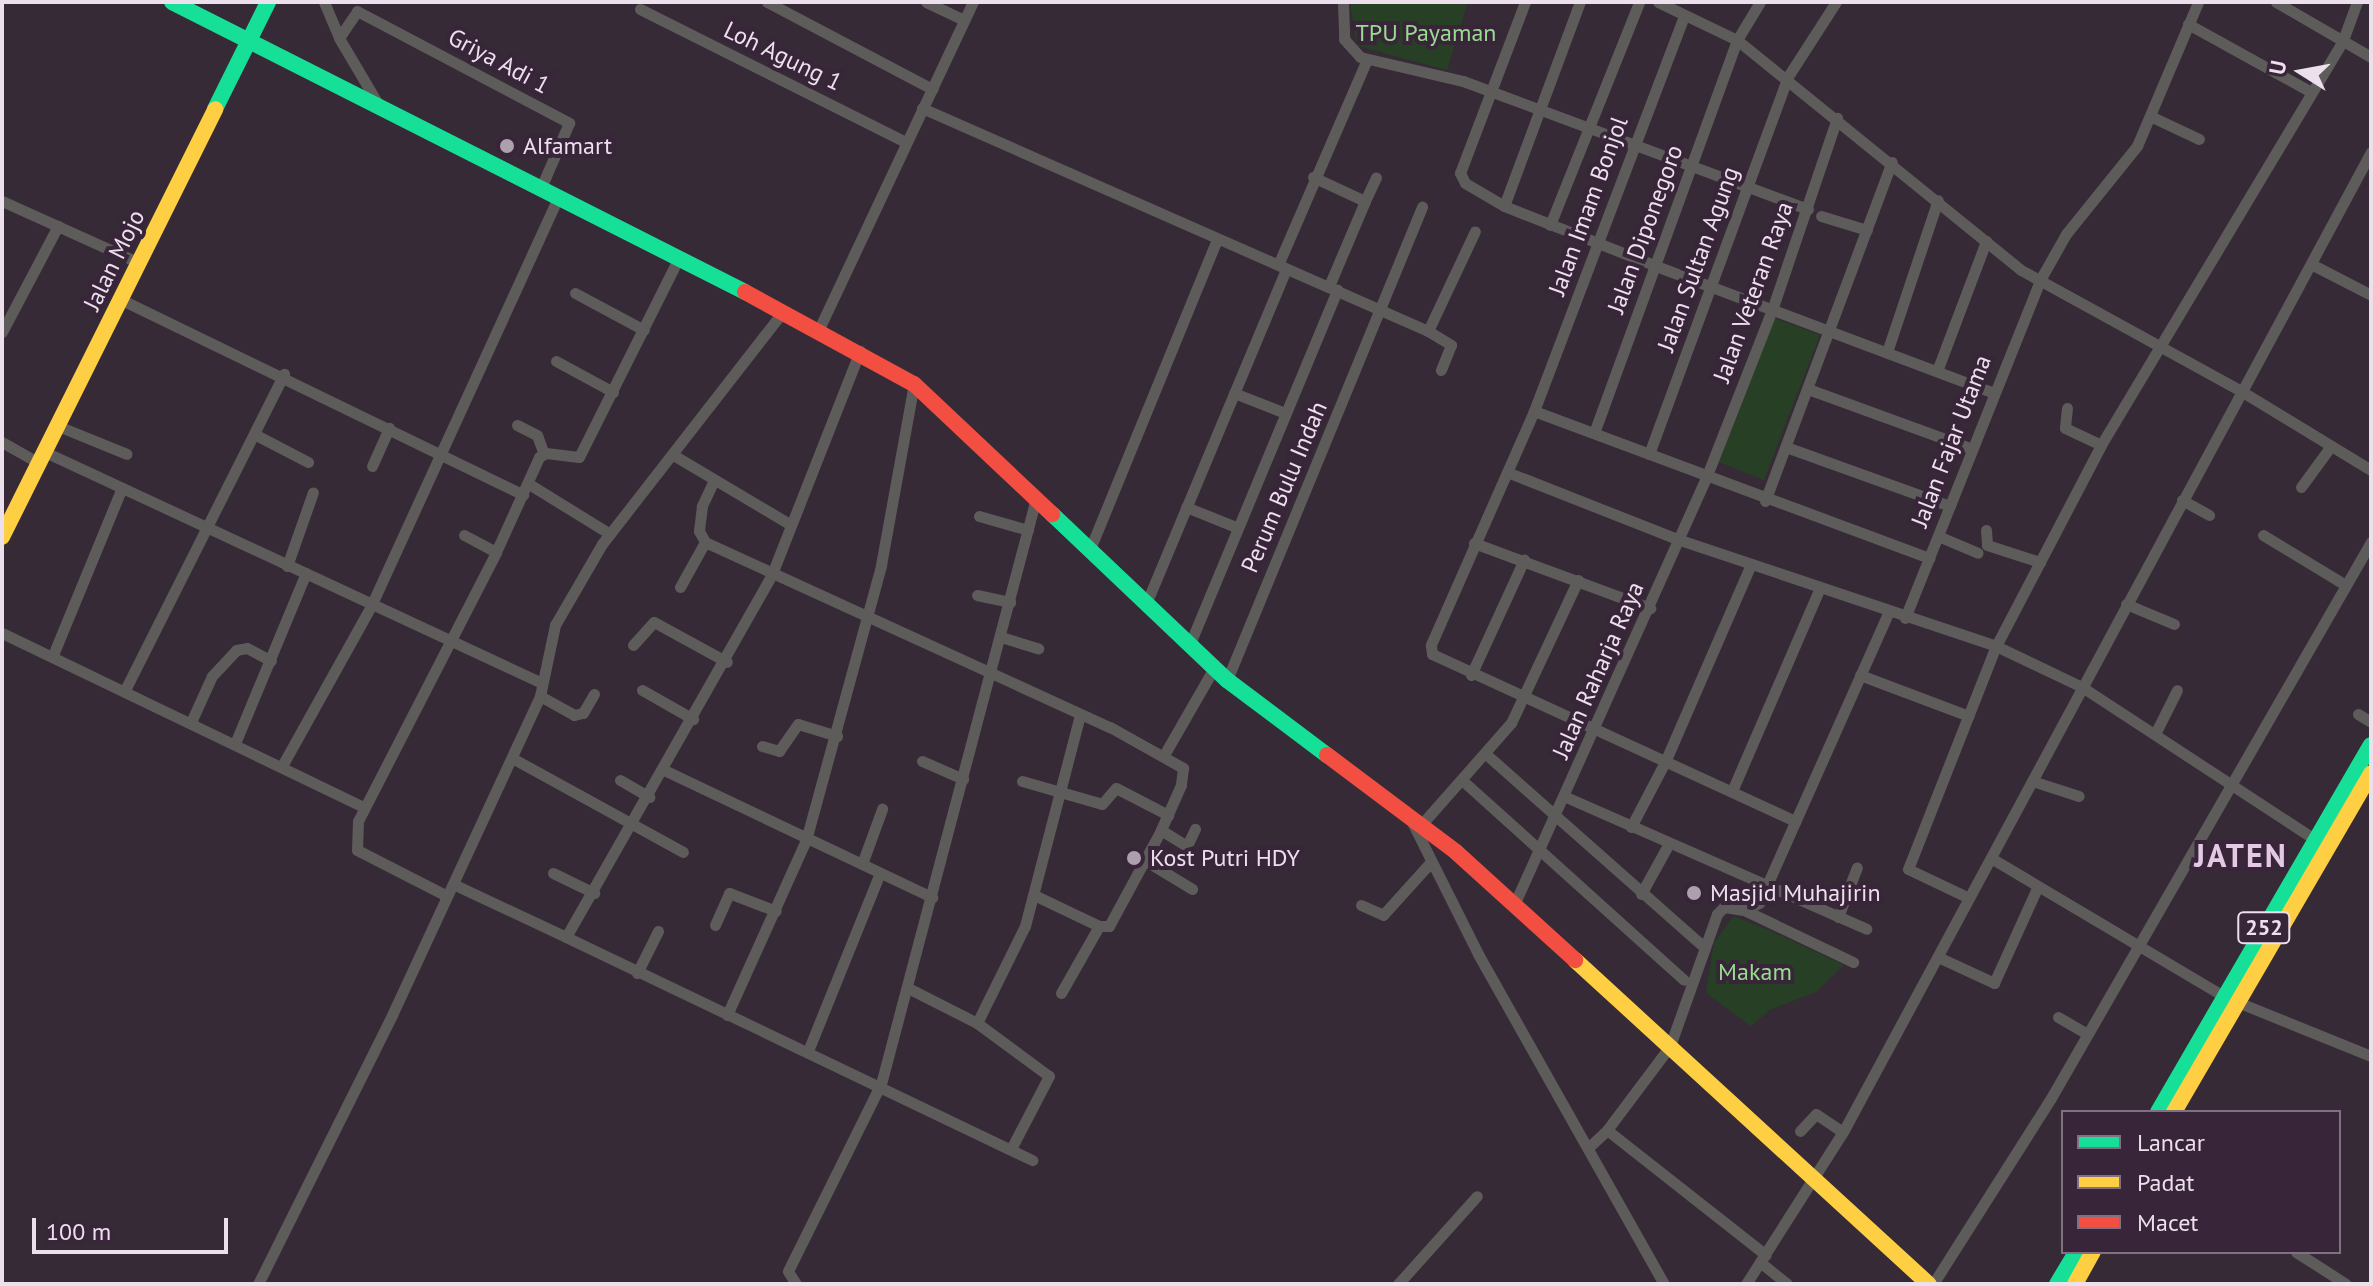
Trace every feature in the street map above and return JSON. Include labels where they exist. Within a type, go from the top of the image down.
[{"type":"main road","points":[[172,2],[379,105],[677,261],[819,329],[914,384],[1227,680],[1415,820],[1514,905],[1928,1284]]},
{"type":"main road","name":"Jalan Mojo","points":[[2,537],[268,2]]},
{"type":"main road","name":"252","points":[[2175,1110],[2241,1004],[2371,745]]},
{"type":"main road","name":"252","points":[[2322,843],[2371,773]]},
{"type":"main road","name":"252","points":[[2160,1110],[2241,1004]]},
{"type":"main road","points":[[2057,1284],[2075,1254]]},
{"type":"main road","points":[[2075,1284],[2092,1254]]},
{"type":"street","points":[[324,2],[339,38],[379,105]]},
{"type":"street","points":[[767,2],[932,89]]},
{"type":"street","points":[[926,2],[964,20]]},
{"type":"street","points":[[819,329],[973,2]]},
{"type":"street","points":[[1343,2],[1344,39],[1348,50],[1367,59],[1491,90],[1808,209]]},
{"type":"street","points":[[1525,2],[1460,177],[1504,206],[1550,225],[1991,392]]},
{"type":"street","points":[[1504,206],[1580,2]]},
{"type":"street","points":[[1550,225],[1639,2]]},
{"type":"street","points":[[1658,2],[1737,40],[1892,162],[1986,241],[2040,280],[2241,391],[2371,470]]},
{"type":"street","name":"Jalan Diponegoro","points":[[1594,433],[1737,40],[1760,2]]},
{"type":"street","name":"Jalan Sultan Agung","points":[[1649,454],[1714,288],[1787,78],[1836,2]]},
{"type":"street","name":"Jalan Fajar Utama","points":[[1905,618],[1991,392],[2040,280],[2066,234],[2126,164],[2150,116],[2198,2]]},
{"type":"street","points":[[2276,2],[2371,57]]},
{"type":"street","points":[[1967,897],[1908,869],[1996,646],[2101,445],[2157,346],[2343,40],[2357,2]]},
{"type":"street","name":"Loh Agung 1","points":[[640,9],[906,142]]},
{"type":"street","name":"Griya Adi 1","points":[[339,38],[357,11],[569,123],[570,131],[540,190]]},
{"type":"street","name":"Jalan Imam Bonjol","points":[[1471,675],[1437,658],[1431,645],[1534,411],[1684,16]]},
{"type":"street","points":[[2188,24],[2311,92]]},
{"type":"street","points":[[1146,604],[1234,393],[1313,177],[1367,59]]},
{"type":"street","points":[[922,108],[1428,331],[1451,345],[1441,370]]},
{"type":"street","points":[[2150,116],[2199,139]]},
{"type":"street","name":"Jalan Veteran Raya","points":[[1680,540],[1772,310],[1837,118]]},
{"type":"street","points":[[1746,1284],[1815,1183],[2371,152]]},
{"type":"street","points":[[1765,501],[1892,162]]},
{"type":"street","points":[[1313,177],[1365,201]]},
{"type":"street","points":[[1189,646],[1285,413],[1376,177]]},
{"type":"street","points":[[282,766],[371,606],[557,199]]},
{"type":"street","points":[[1887,352],[1938,200]]},
{"type":"street","points":[[2,201],[139,263]]},
{"type":"street","name":"Perum Bulu Indah","points":[[1227,680],[1422,207]]},
{"type":"street","points":[[1821,216],[1867,230]]},
{"type":"street","points":[[2,332],[58,226]]},
{"type":"street","points":[[1428,331],[1475,231]]},
{"type":"street","points":[[1090,549],[1217,239]]},
{"type":"street","points":[[1937,371],[1986,241]]},
{"type":"street","points":[[544,454],[577,459],[677,261]]},
{"type":"street","points":[[2311,264],[2371,295]]},
{"type":"street","points":[[575,293],[644,330]]},
{"type":"street","points":[[122,300],[284,374],[439,457],[526,490],[610,534]]},
{"type":"street","points":[[258,1284],[450,890],[540,696],[555,625],[610,534],[675,456],[782,313]]},
{"type":"street","points":[[566,937],[635,825],[727,662],[772,574],[860,351]]},
{"type":"street","points":[[556,361],[613,392]]},
{"type":"street","points":[[125,690],[284,374]]},
{"type":"street","points":[[727,1015],[806,840],[837,736],[895,506],[914,384]]},
{"type":"street","points":[[1808,389],[1970,448]]},
{"type":"street","points":[[1234,393],[1285,413]]},
{"type":"street","points":[[2067,408],[2068,431],[2101,445]]},
{"type":"street","points":[[1534,411],[1765,501],[1930,558]]},
{"type":"street","points":[[517,425],[537,435],[544,454],[364,807],[354,836],[357,850],[566,937],[637,973],[881,1084],[1032,1160]]},
{"type":"street","points":[[58,426],[127,454]]},
{"type":"street","points":[[372,466],[389,428]]},
{"type":"street","points":[[254,434],[308,462]]},
{"type":"street","points":[[2,442],[122,488],[542,683]]},
{"type":"street","points":[[2301,487],[2331,446]]},
{"type":"street","points":[[1786,447],[1950,506]]},
{"type":"street","points":[[675,456],[791,525]]},
{"type":"street","points":[[1507,472],[1680,540],[1888,613],[1996,646],[2082,687],[2322,843]]},
{"type":"street","points":[[714,480],[702,506],[699,531],[705,542],[1164,755],[1185,774],[1161,830],[1114,921],[1099,926],[1061,993]]},
{"type":"street","points":[[53,655],[122,488]]},
{"type":"street","points":[[287,566],[313,492]]},
{"type":"street","points":[[796,1284],[788,1271],[881,1084],[1036,498]]},
{"type":"street","points":[[2182,500],[2209,515]]},
{"type":"street","points":[[1186,507],[1236,527]]},
{"type":"street","points":[[979,516],[1028,530]]},
{"type":"street","points":[[1986,530],[1987,545],[2040,562]]},
{"type":"street","points":[[464,535],[496,552]]},
{"type":"street","points":[[2263,535],[2344,584]]},
{"type":"street","points":[[1938,536],[1978,553]]},
{"type":"street","name":"Jalan Raharja Raya","points":[[1514,905],[1566,797],[1680,540]]},
{"type":"street","points":[[680,587],[705,542]]},
{"type":"street","points":[[1928,1284],[2087,1034],[2135,943],[2371,542]]},
{"type":"street","points":[[1474,543],[1650,608]]},
{"type":"street","points":[[1524,560],[1471,675],[1795,821]]},
{"type":"street","points":[[1631,827],[1665,762],[1751,564]]},
{"type":"street","points":[[236,741],[306,573]]},
{"type":"street","points":[[1578,580],[1524,700],[1487,755],[1463,781],[1415,820],[1430,863],[1664,1284]]},
{"type":"street","points":[[1732,791],[1820,588]]},
{"type":"street","points":[[977,595],[1010,602]]},
{"type":"street","points":[[2126,604],[2174,624]]},
{"type":"street","points":[[1589,1147],[1607,1130],[1670,1046],[1721,909],[1744,910],[1757,906],[1888,613]]},
{"type":"street","points":[[633,645],[654,622],[727,662]]},
{"type":"street","points":[[2,633],[236,741],[364,807]]},
{"type":"street","points":[[1001,637],[1038,648]]},
{"type":"street","points":[[192,720],[212,676],[236,650],[247,648],[271,661]]},
{"type":"street","points":[[1164,755],[1214,668]]},
{"type":"street","points":[[1860,675],[1969,716]]},
{"type":"street","points":[[642,690],[693,719]]},
{"type":"street","points":[[2155,734],[2177,690]]},
{"type":"street","points":[[540,696],[574,715],[583,713],[594,694]]},
{"type":"street","points":[[2358,714],[2371,722]]},
{"type":"street","points":[[977,1023],[1014,953],[1034,895],[1080,715]]},
{"type":"street","points":[[762,746],[779,751],[798,724],[837,736]]},
{"type":"street","points":[[1487,755],[1705,948]]},
{"type":"street","points":[[512,758],[683,852]]},
{"type":"street","points":[[922,761],[963,779]]},
{"type":"street","points":[[664,770],[806,840],[932,897]]},
{"type":"street","points":[[620,780],[649,797]]},
{"type":"street","points":[[1022,781],[1105,804],[1116,788],[1168,815]]},
{"type":"street","points":[[1463,781],[1684,980]]},
{"type":"street","points":[[2032,781],[2079,796]]},
{"type":"street","points":[[1566,797],[1766,889],[1866,929]]},
{"type":"street","points":[[862,864],[882,809]]},
{"type":"street","points":[[1161,830],[1187,846],[1195,829]]},
{"type":"street","points":[[1641,894],[1668,845]]},
{"type":"street","points":[[1991,858],[2037,888],[2241,1004],[2371,1056]]},
{"type":"street","points":[[1146,861],[1192,889]]},
{"type":"street","points":[[1361,905],[1383,915],[1430,863]]},
{"type":"street","points":[[1838,917],[1857,867]]},
{"type":"street","points":[[553,873],[594,893]]},
{"type":"street","points":[[808,1051],[880,873]]},
{"type":"street","points":[[1938,957],[1994,983],[2037,888]]},
{"type":"street","points":[[715,925],[729,893],[776,911]]},
{"type":"street","points":[[1034,895],[1099,926]]},
{"type":"street","points":[[1744,910],[1853,962]]},
{"type":"street","points":[[637,973],[658,931]]},
{"type":"street","points":[[908,988],[977,1023],[1049,1076],[1011,1149]]},
{"type":"street","points":[[2058,1017],[2087,1034]]},
{"type":"street","points":[[1800,1131],[1816,1114],[1843,1132]]},
{"type":"street","points":[[1607,1130],[1763,1258],[1787,1284]]},
{"type":"street","points":[[1398,1284],[1477,1196]]},
{"type":"street","points":[[2299,1254],[2346,1284]]},
{"type":"green space","name":"TPU Payaman","points":[[1350,2],[1468,2],[1447,70],[1357,46]]},
{"type":"green space","points":[[1774,318],[1820,335],[1764,480],[1719,462]]},
{"type":"green space","name":"Makam","points":[[1733,916],[1844,965],[1816,992],[1770,1010],[1751,1026],[1706,993],[1714,943]]},
{"type":"traffic: fast","points":[[172,2],[745,292]]},
{"type":"traffic: fast","points":[[215,109],[268,2]]},
{"type":"traffic: fast","points":[[1052,514],[1227,680],[1327,755]]},
{"type":"traffic: fast","points":[[2159,1110],[2371,745]]},
{"type":"traffic: fast","points":[[2057,1284],[2075,1254]]},
{"type":"traffic: slow","points":[[2,537],[215,109]]},
{"type":"traffic: slow","points":[[2175,1110],[2371,773]]},
{"type":"traffic: slow","points":[[1575,960],[1929,1284]]},
{"type":"traffic: slow","points":[[2075,1284],[2092,1254]]},
{"type":"traffic: jam","points":[[745,292],[914,384],[1052,514]]},
{"type":"traffic: jam","points":[[1327,755],[1456,852],[1575,960]]},
{"type":"place","name":"Alfamart","points":[[507,146]]},
{"type":"place","name":"Kost Putri HDY","points":[[1134,858]]},
{"type":"place","name":"Masjid Muhajirin","points":[[1694,893]]},
{"type":"district","name":"JATEN","points":[[2241,855]]}]
